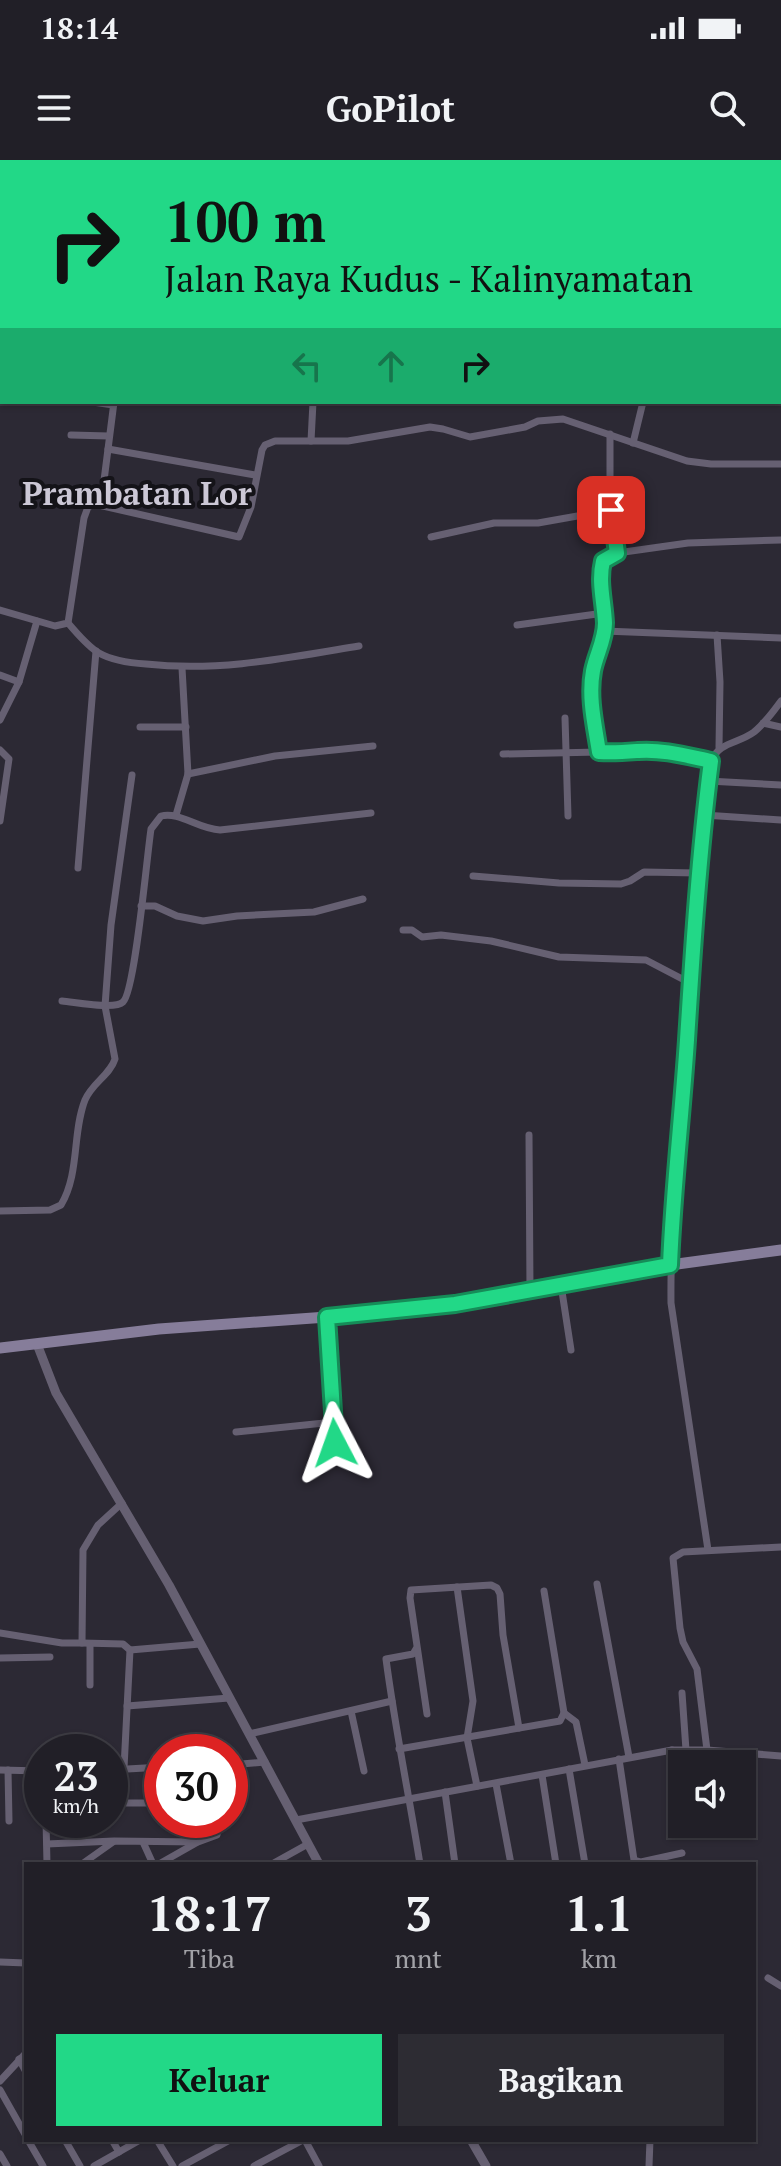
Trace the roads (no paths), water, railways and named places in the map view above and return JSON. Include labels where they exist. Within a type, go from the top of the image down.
[{"type":"main road","points":[[0,1348],[159,1329],[455,1304],[670,1265],[781,1250]]},
{"type":"street","points":[[101,504],[114,404]]},
{"type":"street","points":[[311,441],[313,404]]},
{"type":"street","points":[[633,443],[643,404]]},
{"type":"street","points":[[68,623],[84,518],[91,505],[101,504],[237,537],[242,533],[251,507],[255,475],[265,445],[275,441],[365,440],[430,427],[470,437],[553,419],[575,421],[697,463],[781,464]]},
{"type":"street","points":[[610,434],[611,510],[617,553]]},
{"type":"street","points":[[71,435],[109,436]]},
{"type":"street","points":[[108,449],[255,475]]},
{"type":"street","points":[[431,537],[494,523],[538,523],[611,510]]},
{"type":"street","points":[[599,752],[593,712],[592,674],[604,631],[600,589],[603,561],[617,553],[688,543],[781,540]]},
{"type":"street","points":[[0,610],[55,626],[68,623]]},
{"type":"street","points":[[517,625],[604,613]]},
{"type":"street","points":[[0,720],[19,682],[37,621]]},
{"type":"street","points":[[68,623],[96,651],[119,661],[182,668],[239,665],[359,646]]},
{"type":"street","points":[[604,631],[781,638]]},
{"type":"street","points":[[708,1550],[671,1303],[670,1265],[697,873],[711,761],[719,747],[717,635]]},
{"type":"street","points":[[78,868],[96,651]]},
{"type":"street","points":[[176,815],[188,774],[182,668]]},
{"type":"street","points":[[0,675],[19,682]]},
{"type":"street","points":[[719,747],[746,737],[763,723],[781,701]]},
{"type":"street","points":[[565,718],[568,816]]},
{"type":"street","points":[[763,723],[781,727]]},
{"type":"street","points":[[140,727],[186,727]]},
{"type":"street","points":[[188,774],[275,756],[373,746]]},
{"type":"street","points":[[0,750],[9,759],[0,821]]},
{"type":"street","points":[[503,754],[620,754],[640,750],[711,761]]},
{"type":"street","points":[[0,1211],[50,1210],[61,1205],[72,1174],[85,1101],[91,1088],[110,1069],[115,1059],[105,1006],[111,925],[132,775]]},
{"type":"street","points":[[708,781],[781,785]]},
{"type":"street","points":[[62,1001],[120,1005],[129,991],[151,829],[161,816],[176,815],[203,828],[220,830],[371,813]]},
{"type":"street","points":[[704,815],[781,820]]},
{"type":"street","points":[[473,876],[559,883],[626,884],[644,872],[697,873]]},
{"type":"street","points":[[141,906],[155,906],[177,916],[203,921],[314,912],[363,899]]},
{"type":"street","points":[[403,930],[412,930],[422,937],[441,935],[516,945],[559,957],[646,960],[690,983]]},
{"type":"street","points":[[529,1135],[530,1291]]},
{"type":"street","points":[[561,1285],[571,1350]]},
{"type":"street","points":[[327,1317],[335,1443]]},
{"type":"street","points":[[37,1344],[56,1393],[122,1503],[318,1862]]},
{"type":"street","points":[[236,1432],[334,1422]]},
{"type":"street","points":[[90,1685],[83,1550],[98,1525],[122,1503]]},
{"type":"street","points":[[707,1750],[698,1676],[680,1628],[673,1558],[679,1552],[781,1547]]},
{"type":"street","points":[[597,1584],[629,1757]]},
{"type":"street","points":[[427,1714],[411,1590],[491,1585],[500,1594],[503,1635],[519,1728]]},
{"type":"street","points":[[457,1587],[473,1701],[467,1738],[477,1786]]},
{"type":"street","points":[[399,1749],[560,1721],[564,1713],[544,1591]]},
{"type":"street","points":[[0,1633],[62,1643],[123,1644],[130,1650],[200,1644]]},
{"type":"street","points":[[416,1646],[413,1654],[386,1659],[420,1862]]},
{"type":"street","points":[[122,1734],[130,1650]]},
{"type":"street","points":[[0,1658],[50,1657]]},
{"type":"street","points":[[682,1693],[686,1750]]},
{"type":"street","points":[[127,1706],[229,1698]]},
{"type":"street","points":[[249,1734],[392,1701]]},
{"type":"street","points":[[351,1711],[364,1771]]},
{"type":"street","points":[[564,1713],[576,1722],[585,1765]]},
{"type":"street","points":[[296,1820],[668,1751]]},
{"type":"street","points":[[756,1754],[781,1756]]},
{"type":"street","points":[[619,1759],[634,1860],[641,1862],[682,1853]]},
{"type":"street","points":[[248,1763],[265,1762]]},
{"type":"street","points":[[569,1769],[585,1862]]},
{"type":"street","points":[[9,1821],[4,1770],[24,1771]]},
{"type":"street","points":[[542,1775],[556,1862]]},
{"type":"street","points":[[496,1784],[511,1862]]},
{"type":"street","points":[[445,1792],[455,1862]]},
{"type":"street","points":[[47,1838],[47,1862]]},
{"type":"street","points":[[163,1862],[209,1838]]},
{"type":"street","points":[[85,1862],[114,1841]]},
{"type":"street","points":[[143,1842],[152,1862]]},
{"type":"street","points":[[47,1844],[198,1842]]},
{"type":"street","points":[[276,1862],[308,1844]]},
{"type":"street","points":[[0,1962],[24,1963]]},
{"type":"street","points":[[768,1978],[781,1986]]},
{"type":"street","points":[[0,2081],[24,2055]]},
{"type":"street","points":[[19,2059],[24,2068]]},
{"type":"street","points":[[0,2090],[24,2133]]},
{"type":"street","points":[[29,2142],[43,2166]]},
{"type":"street","points":[[66,2142],[80,2166]]},
{"type":"street","points":[[113,2142],[119,2152]]},
{"type":"street","points":[[94,2166],[136,2142]]},
{"type":"street","points":[[158,2142],[173,2166]]},
{"type":"street","points":[[182,2166],[226,2142]]},
{"type":"street","points":[[254,2166],[300,2142]]},
{"type":"street","points":[[305,2142],[319,2166]]},
{"type":"street","points":[[472,2142],[486,2166]]},
{"type":"street","points":[[649,2166],[650,2142]]},
{"type":"street","points":[[0,2154],[7,2166]]},
{"type":"district","name":"Prambatan Lor","points":[[137,494]]}]
